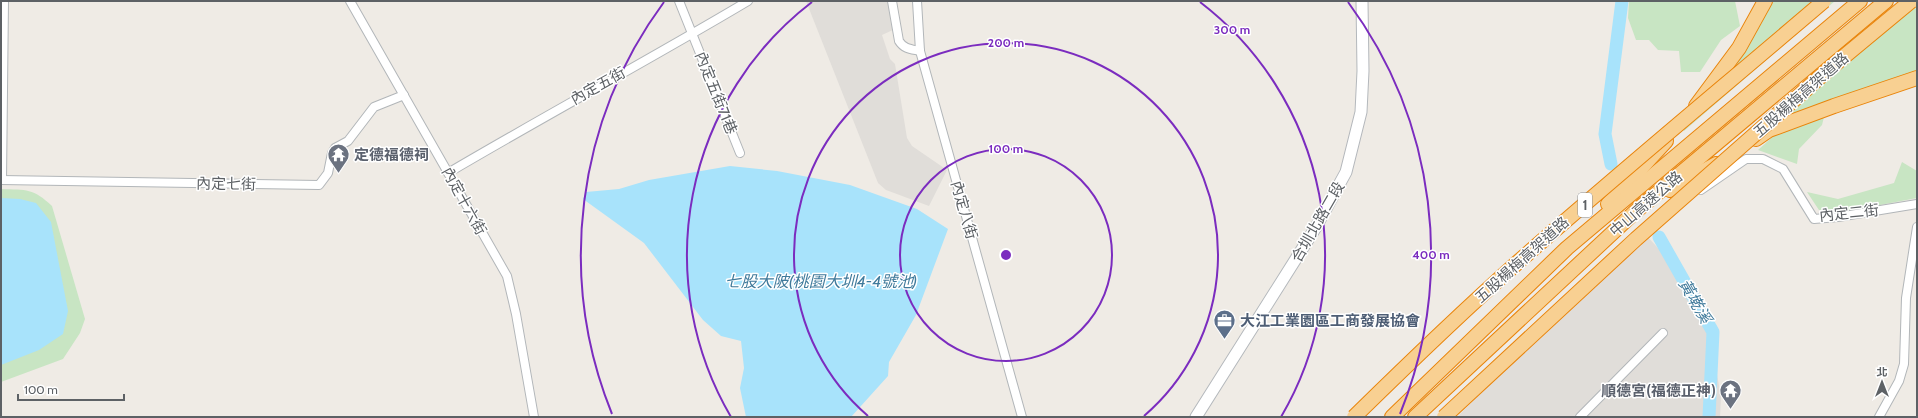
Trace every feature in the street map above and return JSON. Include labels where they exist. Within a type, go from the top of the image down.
[{"type":"highway","points":[[1567,248],[1685,120],[1739,48],[1765,1]]},
{"type":"highway","name":"五股楊梅高架道路","points":[[1354,417],[1445,329],[1516,264],[1824,1]]},
{"type":"highway","name":"中山高速公路","points":[[1392,417],[1567,248],[1860,1]]},
{"type":"highway","name":"中山高速公路","points":[[1415,417],[1637,210],[1886,1]]},
{"type":"highway","name":"五股楊梅高架道路","points":[[1444,417],[1636,238],[1829,69],[1914,2]]},
{"type":"highway","points":[[1637,210],[1713,166],[1769,130],[1917,78]]},
{"type":"street","points":[[2,180],[4,1]]},
{"type":"street","name":"內定十六街","points":[[350,1],[508,280],[516,314],[534,417]]},
{"type":"street","name":"內定五街71巷","points":[[679,1],[740,153]]},
{"type":"street","name":"內定五街","points":[[448,172],[748,1]]},
{"type":"street","points":[[892,1],[899,41],[907,48],[920,51]]},
{"type":"street","name":"內定八街","points":[[917,1],[920,51],[1022,417]]},
{"type":"street","name":"合圳北路二段","points":[[1196,417],[1316,227],[1346,172],[1361,112],[1363,71],[1362,1]]},
{"type":"street","name":"內定七街","points":[[2,180],[319,185],[328,173],[332,153],[335,148],[348,141],[374,107],[404,95]]},
{"type":"street","name":"內定二街","points":[[1440,417],[1594,270],[1661,219],[1746,159],[1763,159],[1783,169],[1814,219],[1838,217],[1917,204]]},
{"type":"street","points":[[1879,417],[1899,380],[1904,364],[1906,298],[1917,227]]},
{"type":"street","points":[[1580,417],[1663,333]]},
{"type":"shaded area","points":[[806,1],[890,1],[895,29],[882,35],[890,59],[895,64],[907,138],[912,146],[947,170],[929,206],[886,190],[878,183]]},
{"type":"shaded area","points":[[1643,232],[1703,296],[1721,397],[1720,417],[1457,417]]},
{"type":"green space","points":[[1629,1],[1735,1],[1740,26],[1721,40],[1700,72],[1681,72],[1679,51],[1658,50],[1649,40],[1636,40],[1628,18]]},
{"type":"green space","points":[[1770,1],[1835,1],[1684,131],[1682,129]]},
{"type":"green space","points":[[1912,4],[1917,10],[1917,72],[1774,123]]},
{"type":"green space","points":[[1824,117],[1822,125],[1799,149],[1797,164],[1758,150],[1779,131]]},
{"type":"green space","points":[[1902,162],[1917,171],[1917,198],[1848,211],[1819,210],[1807,192],[1838,199],[1894,183]]},
{"type":"green space","points":[[1,189],[29,191],[40,196],[52,206],[85,319],[80,333],[63,359],[1,382]]},
{"type":"water","name":"七股大陂(桃園大圳4-4號池)","points":[[730,166],[777,171],[850,185],[917,209],[948,229],[916,315],[889,362],[888,376],[851,417],[746,417],[740,388],[744,368],[741,341],[721,336],[703,320],[644,243],[583,199],[586,192],[619,189],[649,180]]},
{"type":"water","points":[[1,198],[20,199],[36,203],[51,222],[68,311],[63,334],[39,350],[1,365]]},
{"type":"waterway","name":"黃墘溪","points":[[1611,164],[1605,134],[1622,1]]},
{"type":"waterway","name":"黃墘溪","points":[[1659,237],[1713,332],[1709,417]]},
{"type":"place","name":"定德福德祠","points":[[338,174]]},
{"type":"place","name":"大江工業園區工商發展協會","points":[[1225,340]]},
{"type":"place","name":"順德宮(福德正神)","points":[[1731,410]]}]
